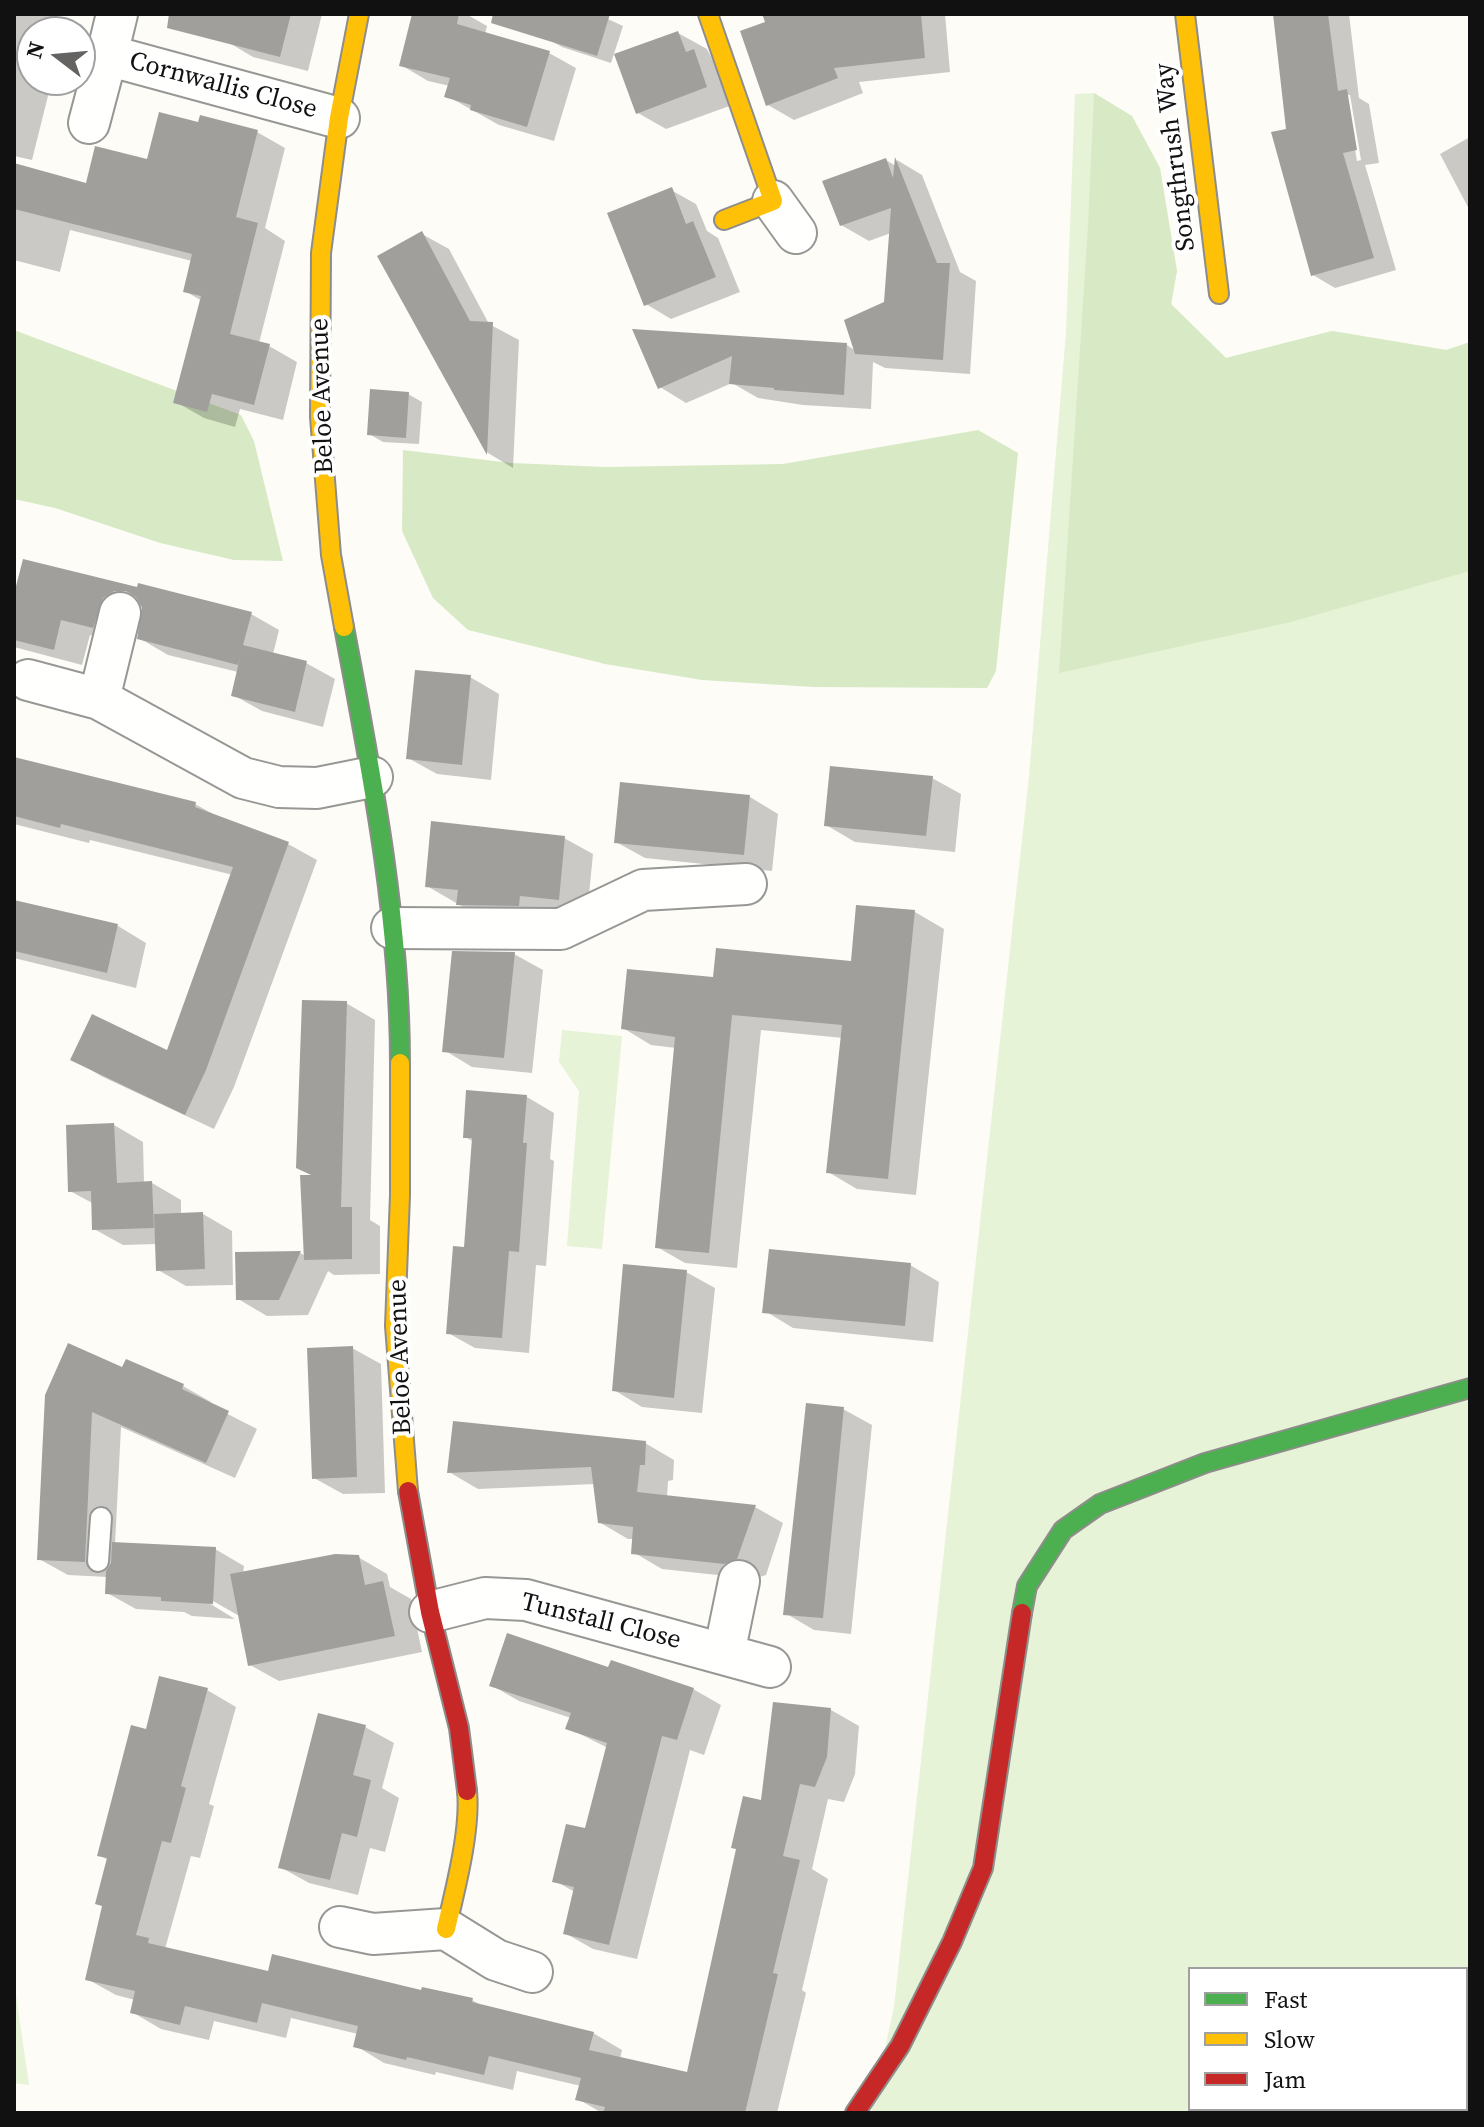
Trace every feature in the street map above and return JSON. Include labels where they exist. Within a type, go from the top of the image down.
[{"type":"street","name":"Cornwallis Close","points":[[89,123],[117,14]]},
{"type":"street","name":"Beloe Avenue","points":[[359,14],[339,118],[321,253],[320,417],[331,555],[387,872],[400,1019],[400,1195],[395,1326],[409,1502],[430,1612],[459,1728],[468,1804],[446,1929]]},
{"type":"street","points":[[708,14],[785,217],[724,220]]},
{"type":"street","name":"Songthrush Way","points":[[1185,14],[1219,294]]},
{"type":"street","name":"Cornwallis Close","points":[[107,55],[339,118]]},
{"type":"street","points":[[99,699],[120,613]]},
{"type":"street","points":[[28,680],[99,699],[243,778],[279,787],[317,788],[372,777]]},
{"type":"street","points":[[392,928],[561,929],[643,890],[746,884]]},
{"type":"street","points":[[855,2112],[900,2046],[952,1942],[983,1868],[1014,1651],[1027,1586],[1063,1530],[1100,1504],[1205,1463],[1470,1388]]},
{"type":"street","points":[[724,1654],[739,1581]]},
{"type":"street","name":"Tunstall Close","points":[[430,1612],[485,1598],[526,1600],[770,1667]]},
{"type":"street","points":[[340,1927],[373,1934],[446,1929],[496,1960],[532,1972]]},
{"type":"lane","points":[[98,1561],[101,1518]]},
{"type":"green space","points":[[1094,93],[1132,116],[1160,168],[1177,271],[1171,304],[1226,358],[1332,331],[1446,350],[1470,342],[1470,2113],[871,2113],[894,2007],[1029,776],[1066,332],[1075,94]]},
{"type":"green space","points":[[1094,93],[1132,116],[1160,168],[1177,271],[1171,304],[1226,358],[1332,331],[1446,350],[1470,342],[1470,571],[1291,622],[1059,673]]},
{"type":"green space","points":[[14,330],[241,415],[254,441],[283,561],[234,560],[160,543],[55,508],[14,499]]},
{"type":"green space","points":[[978,430],[1018,453],[996,671],[987,688],[813,687],[702,680],[605,664],[468,630],[433,598],[402,531],[403,450],[511,463],[606,467],[783,464]]},
{"type":"green space","points":[[562,1030],[622,1036],[602,1249],[567,1246],[579,1091],[559,1062]]},
{"type":"green space","points":[[14,1981],[29,2085],[14,2083]]},
{"type":"building","points":[[169,14],[291,14],[280,57],[167,28]]},
{"type":"building","points":[[412,14],[459,14],[457,24],[550,51],[527,127],[470,110],[471,105],[444,97],[450,78],[399,66]]},
{"type":"building","points":[[493,14],[610,14],[597,56],[491,23]]},
{"type":"building","points":[[762,14],[921,14],[925,58],[834,68],[838,78],[766,106],[740,31],[765,22]]},
{"type":"building","points":[[1273,14],[1328,14],[1338,91],[1347,89],[1357,150],[1343,153],[1374,258],[1311,276],[1271,132],[1286,129]]},
{"type":"building","points":[[678,31],[686,52],[694,49],[707,87],[636,114],[614,54]]},
{"type":"building","points":[[159,112],[198,122],[200,115],[258,130],[236,217],[258,223],[230,334],[270,344],[254,405],[212,394],[207,412],[173,403],[201,296],[183,292],[192,254],[14,209],[14,163],[86,183],[95,146],[147,159]]},
{"type":"building","points":[[895,157],[937,263],[950,263],[943,360],[855,354],[844,320],[884,302],[891,208],[840,226],[822,181],[886,158],[893,178]]},
{"type":"building","points":[[672,187],[686,224],[693,221],[716,277],[644,306],[607,213]]},
{"type":"building","points":[[422,231],[470,321],[493,322],[487,455],[377,256]]},
{"type":"building","points":[[632,329],[847,343],[844,395],[729,384],[732,356],[658,389]]},
{"type":"building","points":[[370,389],[409,392],[406,438],[367,435]]},
{"type":"building","points":[[23,559],[137,587],[138,583],[252,612],[243,645],[307,661],[295,712],[231,696],[241,653],[238,665],[137,639],[142,607],[136,597],[126,591],[114,591],[103,598],[93,628],[61,620],[54,650],[14,640],[14,594]]},
{"type":"building","points":[[415,670],[471,675],[462,765],[406,759]]},
{"type":"building","points":[[14,757],[196,802],[195,807],[289,842],[206,1070],[185,1115],[70,1060],[92,1014],[167,1050],[233,867],[61,824],[60,828],[14,816]]},
{"type":"building","points":[[830,766],[933,776],[926,836],[824,826]]},
{"type":"building","points":[[620,782],[750,795],[744,855],[614,843]]},
{"type":"building","points":[[431,821],[565,836],[559,900],[520,896],[519,906],[456,905],[458,890],[425,887]]},
{"type":"building","points":[[14,900],[118,924],[107,973],[14,951]]},
{"type":"building","points":[[856,905],[915,910],[888,1179],[826,1173],[842,1025],[732,1015],[709,1253],[655,1248],[675,1037],[621,1029],[627,969],[713,977],[716,948],[851,961]]},
{"type":"building","points":[[452,951],[515,952],[504,1058],[442,1052]]},
{"type":"building","points":[[302,1000],[347,1001],[341,1207],[352,1207],[352,1259],[304,1260],[300,1175],[311,1175],[296,1168]]},
{"type":"building","points":[[466,1090],[527,1095],[523,1143],[527,1143],[519,1252],[509,1251],[502,1338],[446,1334],[453,1246],[464,1247],[472,1138],[463,1138]]},
{"type":"building","points":[[114,1123],[117,1183],[152,1181],[154,1228],[92,1230],[91,1191],[68,1192],[66,1125]]},
{"type":"building","points":[[203,1212],[205,1269],[156,1271],[154,1214]]},
{"type":"building","points":[[769,1249],[911,1263],[905,1326],[762,1313]]},
{"type":"building","points":[[301,1251],[279,1300],[236,1300],[235,1252]]},
{"type":"building","points":[[623,1264],[687,1270],[674,1398],[612,1391]]},
{"type":"building","points":[[68,1343],[122,1367],[126,1359],[184,1384],[182,1389],[229,1411],[206,1463],[92,1412],[85,1562],[37,1560],[45,1395]]},
{"type":"building","points":[[353,1346],[357,1477],[312,1479],[307,1348]]},
{"type":"building","points":[[806,1403],[844,1407],[823,1618],[783,1615]]},
{"type":"building","points":[[453,1421],[646,1441],[645,1465],[640,1465],[637,1492],[756,1505],[737,1559],[724,1564],[631,1554],[633,1527],[598,1523],[591,1467],[447,1473]]},
{"type":"building","points":[[112,1542],[216,1547],[213,1604],[105,1594]]},
{"type":"building","points":[[335,1554],[359,1555],[365,1585],[383,1581],[395,1636],[248,1666],[230,1574]]},
{"type":"building","points":[[507,1633],[608,1667],[611,1660],[694,1688],[677,1740],[662,1736],[609,1945],[563,1934],[574,1887],[552,1882],[566,1824],[585,1828],[607,1743],[565,1729],[571,1713],[489,1686]]},
{"type":"building","points":[[159,1676],[208,1688],[181,1786],[186,1788],[171,1843],[162,1841],[136,1935],[149,1938],[148,1943],[268,1971],[272,1954],[421,1990],[422,1987],[473,1998],[472,2002],[594,2032],[589,2050],[687,2072],[736,1849],[731,1848],[743,1796],[761,1800],[773,1702],[831,1708],[827,1757],[815,1787],[800,1784],[783,1856],[800,1860],[773,1973],[778,1974],[745,2113],[603,2113],[605,2107],[575,2100],[581,2078],[489,2056],[484,2075],[407,2057],[406,2060],[353,2047],[358,2026],[262,2003],[257,2023],[185,2006],[180,2025],[130,2013],[135,1991],[85,1980],[102,1906],[95,1904],[107,1858],[97,1856],[131,1725],[146,1729]]},
{"type":"building","points":[[318,1713],[366,1725],[353,1775],[371,1780],[357,1837],[342,1833],[330,1880],[278,1868]]},
{"type":"traffic: fast","points":[[344,627],[374,789],[389,898],[399,1008],[400,1063]]},
{"type":"traffic: fast","points":[[1022,1613],[1027,1586],[1063,1530],[1100,1504],[1205,1463],[1470,1388]]},
{"type":"traffic: slow","points":[[344,627],[331,555],[320,417],[321,253],[339,118],[359,14]]},
{"type":"traffic: slow","points":[[708,14],[773,201],[724,220]]},
{"type":"traffic: slow","points":[[1185,14],[1219,294]]},
{"type":"traffic: slow","points":[[400,1063],[400,1195],[395,1326],[408,1491]]},
{"type":"traffic: slow","points":[[446,1929],[464,1842],[467,1791]]},
{"type":"traffic: jam","points":[[408,1491],[430,1612],[459,1728],[467,1791]]},
{"type":"traffic: jam","points":[[855,2113],[900,2046],[952,1942],[983,1868],[1022,1613]]}]
